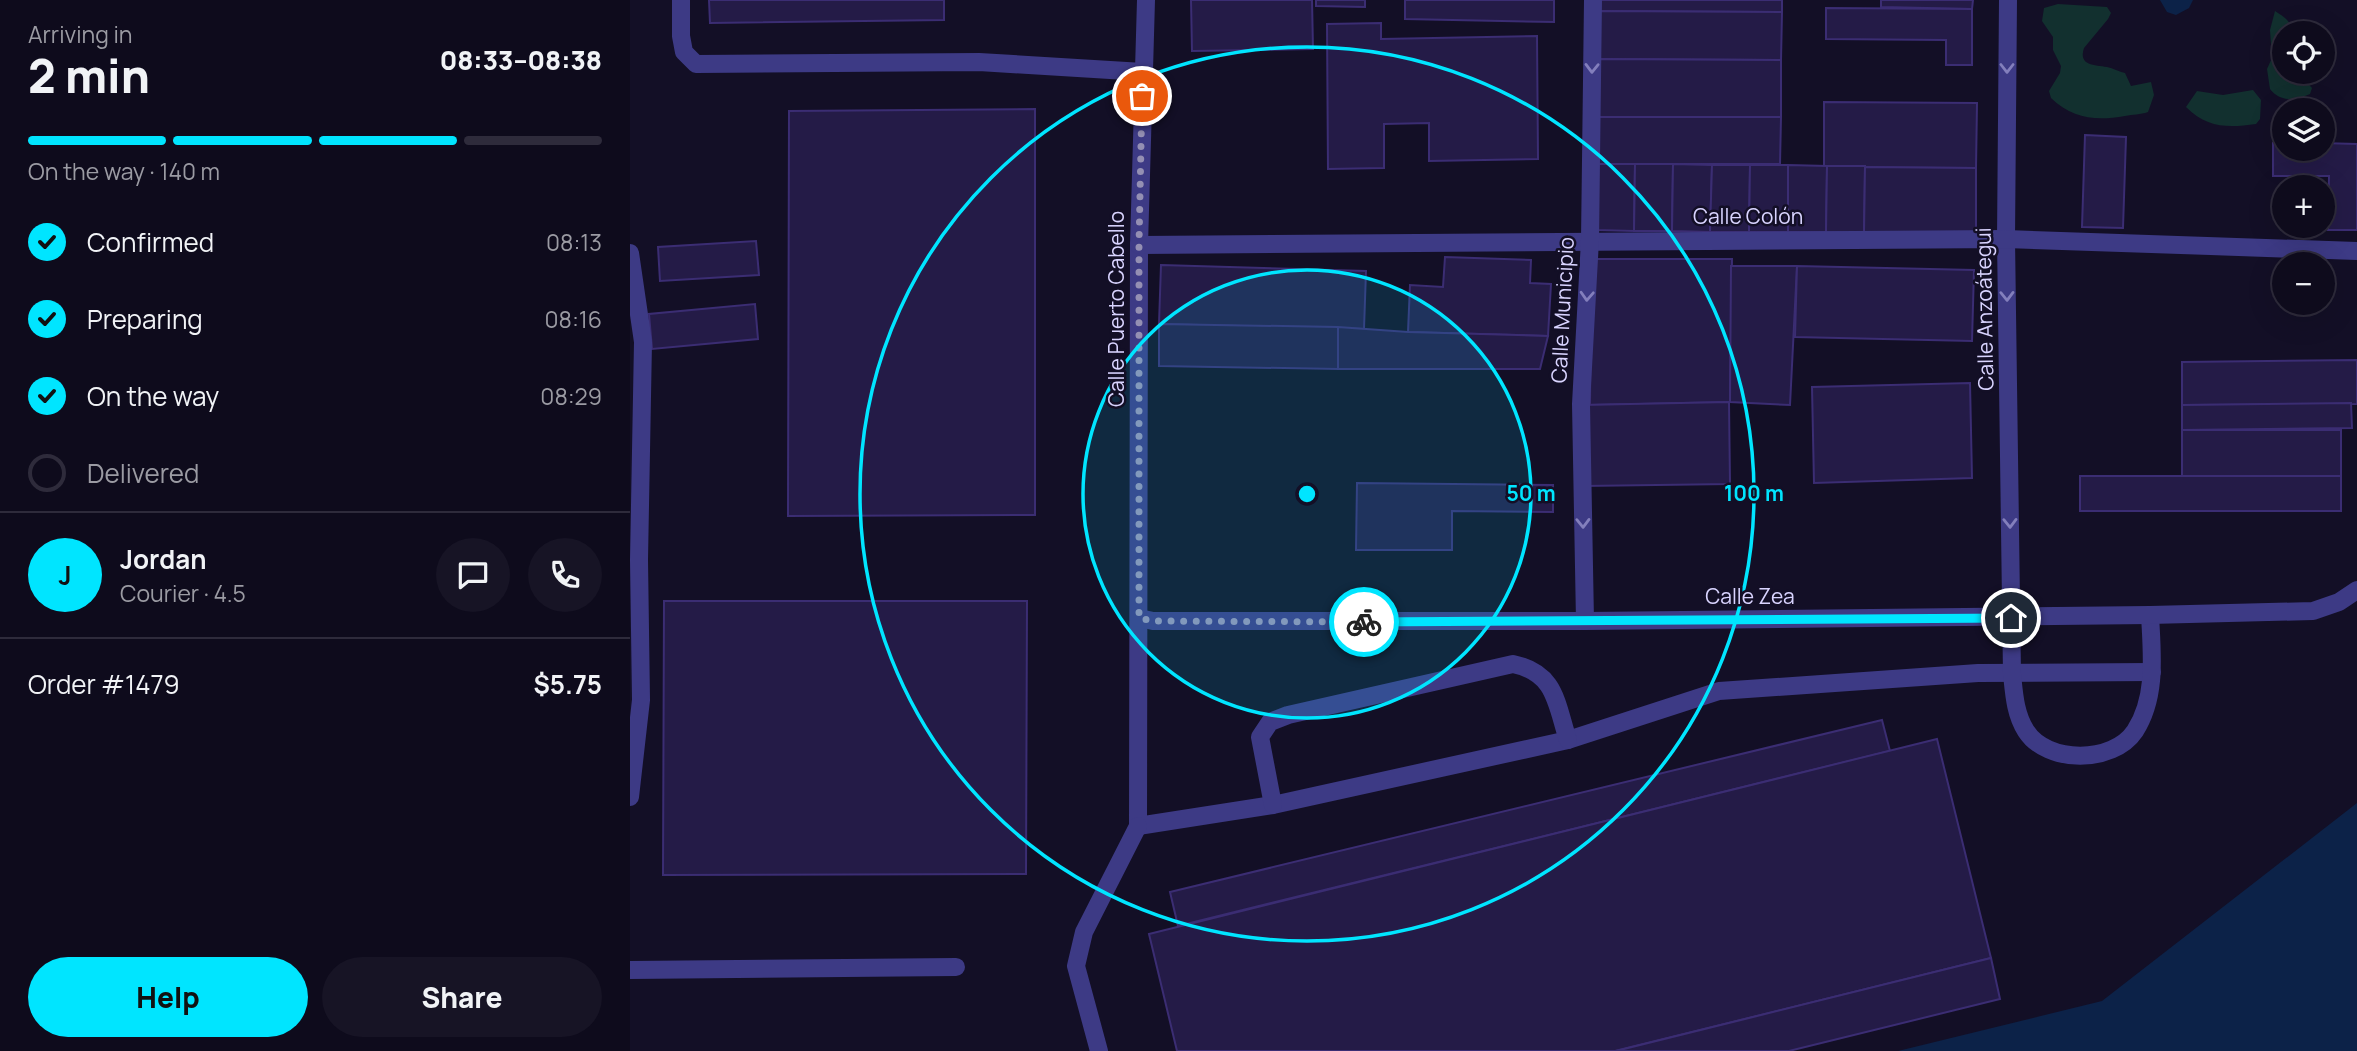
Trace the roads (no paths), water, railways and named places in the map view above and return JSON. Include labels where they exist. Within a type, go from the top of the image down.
[{"type":"street","points":[[681,0],[682,44],[684,52],[696,64],[979,62],[1143,72]]},
{"type":"street","name":"Calle Puerto Cabello","points":[[1138,825],[1139,244],[1146,0]]},
{"type":"street","name":"Calle Municipio","points":[[1585,621],[1581,404],[1590,240],[1593,0]]},
{"type":"street","name":"Calle Anzoátegui","points":[[2008,0],[2006,239],[2012,674],[2016,708],[2026,732],[2041,746],[2059,755],[2080,756],[2119,746],[2133,734],[2147,702],[2152,673],[2150,615]]},
{"type":"street","name":"Calle Colón","points":[[1139,244],[2006,239],[2357,251]]},
{"type":"street","points":[[630,253],[643,342],[639,560],[641,700],[630,797]]},
{"type":"street","name":"Calle Zea","points":[[1139,618],[1153,621],[1298,623],[2150,615],[2314,611],[2339,602],[2357,590]]},
{"type":"street","points":[[1273,805],[1260,737],[1270,722],[1288,715],[1513,664],[1532,668],[1546,680],[1556,700],[1568,740]]},
{"type":"street","points":[[1099,1051],[1076,966],[1084,932],[1138,825],[1273,805],[1568,740],[1719,691],[1978,673],[2152,673]]},
{"type":"street","points":[[630,970],[956,967]]},
{"type":"water","points":[[2160,0],[2193,0],[2189,8],[2176,15],[2167,12]]},
{"type":"water","points":[[2357,803],[2357,1051],[1898,1051],[2102,1001]]}]
